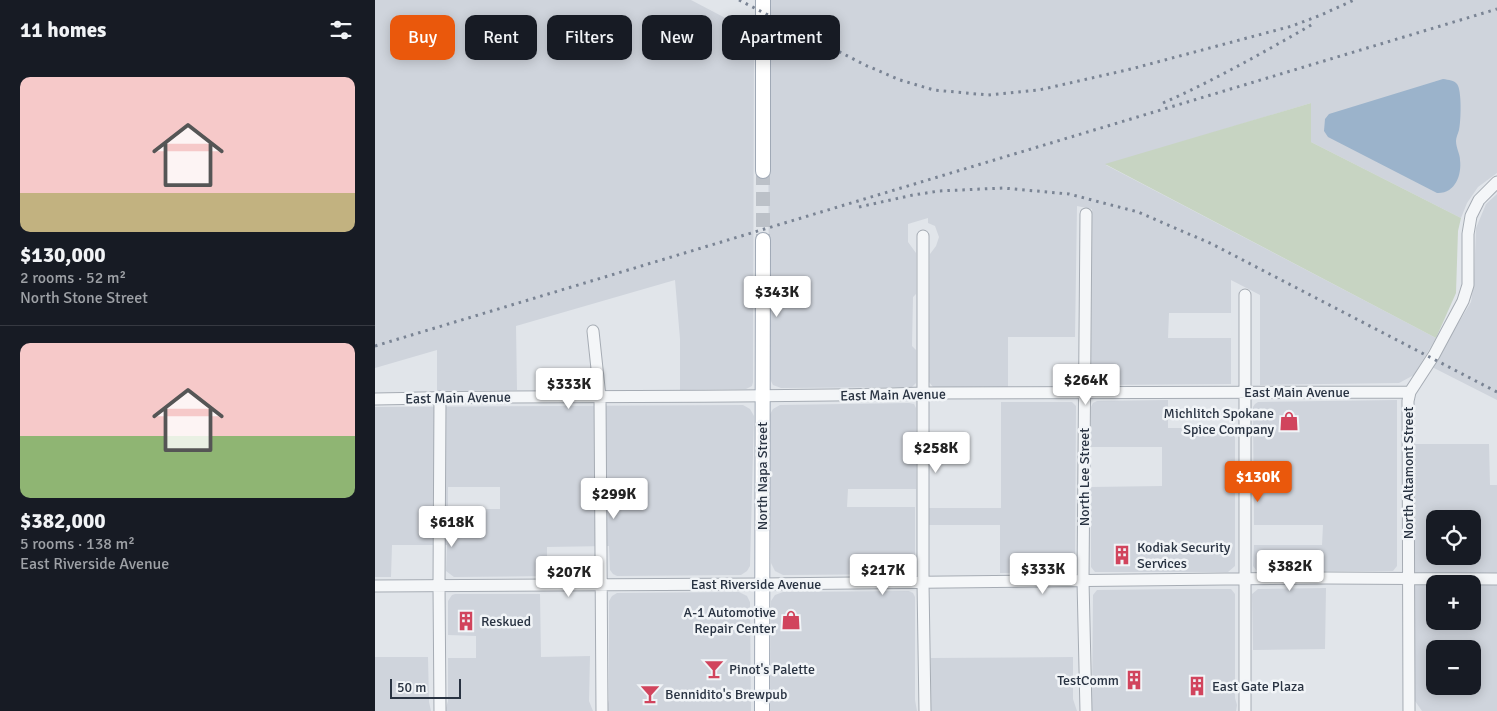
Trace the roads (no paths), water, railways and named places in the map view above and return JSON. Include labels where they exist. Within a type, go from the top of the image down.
[{"type":"main road","points":[[763,0],[763,171]]},
{"type":"main road","name":"North Napa Street","points":[[763,240],[763,711]]},
{"type":"street","name":"North Altamont Street","points":[[1409,711],[1407,420],[1410,392],[1435,355],[1466,294],[1469,226],[1475,208],[1484,194],[1497,182]]},
{"type":"street","name":"North Lee Street","points":[[1085,711],[1083,581],[1086,214]]},
{"type":"street","points":[[923,236],[925,711]]},
{"type":"street","points":[[1245,295],[1245,711]]},
{"type":"street","points":[[593,331],[601,397],[602,711]]},
{"type":"street","name":"East Main Avenue","points":[[375,399],[923,393],[1410,392]]},
{"type":"street","points":[[440,397],[440,711]]},
{"type":"street","name":"East Riverside Avenue","points":[[375,586],[1245,579],[1497,579]]},
{"type":"water","points":[[1443,79],[1453,81],[1459,87],[1461,114],[1456,141],[1460,158],[1460,172],[1453,187],[1448,190],[1437,193],[1328,137],[1324,131],[1325,119],[1329,114]]},
{"type":"tunnel","points":[[763,171],[763,240]]},
{"type":"railway","points":[[739,0],[865,65],[900,80],[934,90],[988,95],[1039,90],[1131,69],[1292,26],[1354,0]]},
{"type":"railway","points":[[375,346],[1497,9]]},
{"type":"railway","points":[[1163,103],[1258,55],[1313,24]]},
{"type":"railway","points":[[859,207],[939,191],[1003,188],[1069,194],[1138,212],[1212,244],[1497,392]]},
{"type":"place","name":"Michlitch Spokane Spice Company","points":[[1289,421]]},
{"type":"place","name":"Kodiak Security Services","points":[[1122,555]]},
{"type":"place","name":"A-1 Automotive Repair Center","points":[[791,620]]},
{"type":"place","name":"Reskued","points":[[466,621]]},
{"type":"place","name":"Pinot's Palette","points":[[714,669]]},
{"type":"place","name":"TestComm","points":[[1134,680]]},
{"type":"place","name":"East Gate Plaza","points":[[1197,686]]},
{"type":"place","name":"Bennidito's Brewpub","points":[[650,694]]}]
